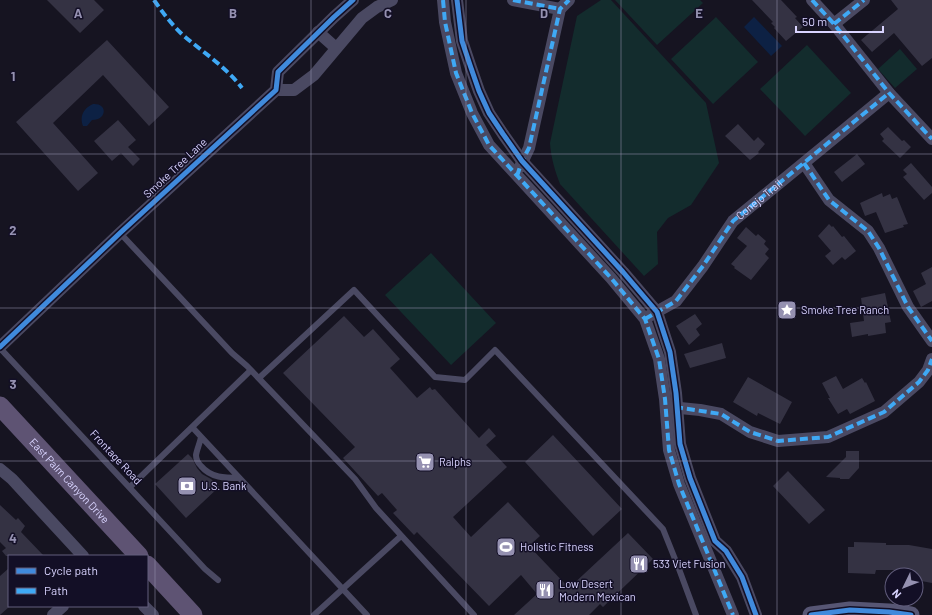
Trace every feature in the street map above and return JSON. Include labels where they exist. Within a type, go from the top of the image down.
[{"type":"main road","name":"East Palm Canyon Drive","points":[[0,406],[138,555]]},
{"type":"main road","points":[[148,566],[193,615]]},
{"type":"street","points":[[353,0],[278,72],[276,90],[294,90],[314,75],[362,18],[377,7],[392,0]]},
{"type":"street","points":[[443,0],[445,22],[456,72],[472,113],[490,145],[611,278],[645,319],[659,359],[690,478],[715,541],[726,551],[742,577],[756,615]]},
{"type":"street","points":[[457,0],[462,42],[479,91],[490,113],[522,161],[623,272],[657,312],[670,352],[671,407],[669,450],[679,484],[733,615]]},
{"type":"street","points":[[513,0],[560,9]]},
{"type":"street","points":[[517,176],[522,161],[529,148],[560,9],[569,0]]},
{"type":"street","points":[[812,0],[834,24],[889,93],[932,139]]},
{"type":"street","points":[[834,24],[864,0]]},
{"type":"street","points":[[318,32],[336,48]]},
{"type":"street","name":"Smoke Tree Lane","points":[[0,347],[120,233],[276,90]]},
{"type":"street","name":"Conejo Trail","points":[[645,319],[676,302],[703,266],[733,221],[889,93]]},
{"type":"street","points":[[804,163],[829,200],[868,231],[879,248],[908,307],[932,341]]},
{"type":"street","points":[[671,407],[721,414],[750,432],[778,441],[828,437],[884,412],[919,382],[928,370],[932,359]]},
{"type":"street","points":[[0,469],[12,479],[82,555]]},
{"type":"street","points":[[704,546],[715,541]]},
{"type":"street","points":[[53,615],[62,607]]},
{"type":"street","points":[[145,607],[153,615]]},
{"type":"street","points":[[811,615],[850,610],[911,615]]},
{"type":"lane","points":[[120,233],[232,353],[259,378],[355,479],[376,508],[474,615]]},
{"type":"lane","points":[[259,378],[354,290],[435,377],[465,380],[495,350],[663,529],[696,615]]},
{"type":"lane","name":"Frontage Road","points":[[0,347],[206,569],[218,580]]},
{"type":"lane","points":[[130,487],[251,370]]},
{"type":"lane","points":[[192,427],[367,615]]},
{"type":"lane","points":[[201,437],[196,455],[197,461],[204,470],[212,475],[222,478],[239,478]]},
{"type":"lane","points":[[314,615],[401,536]]},
{"type":"green space","points":[[601,0],[611,0],[706,103],[719,163],[691,205],[668,218],[657,232],[658,264],[644,276],[560,184],[551,154],[550,143],[577,16]]},
{"type":"green space","points":[[615,0],[700,0],[703,3],[657,45]]},
{"type":"green space","points":[[716,17],[758,62],[713,104],[671,59]]},
{"type":"green space","points":[[807,45],[851,93],[805,136],[760,89]]},
{"type":"green space","points":[[900,49],[917,69],[895,88],[878,69]]},
{"type":"green space","points":[[431,253],[496,323],[451,365],[385,295]]},
{"type":"water","points":[[754,17],[782,46],[771,56],[744,27]]},
{"type":"water","points":[[93,104],[98,104],[101,106],[104,112],[103,115],[92,120],[87,126],[83,126],[83,113]]},
{"type":"building","points":[[47,0],[94,0],[104,10],[80,33]]},
{"type":"building","points":[[752,0],[781,0],[797,17],[795,18],[803,27],[786,41],[774,28],[775,27],[771,23],[773,22]]},
{"type":"building","points":[[891,0],[932,0],[932,58],[922,66],[894,33],[872,52],[861,40],[898,9]]},
{"type":"building","points":[[107,40],[169,107],[149,126],[103,75],[53,123],[98,173],[78,191],[16,122]]},
{"type":"building","points":[[118,120],[136,140],[128,147],[140,159],[133,166],[121,153],[112,161],[94,141]]},
{"type":"building","points":[[738,124],[754,141],[758,137],[765,144],[758,152],[759,153],[750,160],[725,136]]},
{"type":"building","points":[[888,127],[902,141],[904,140],[911,147],[900,158],[882,141],[884,139],[880,134]]},
{"type":"building","points":[[857,154],[865,164],[842,182],[834,172]]},
{"type":"building","points":[[911,163],[932,187],[932,193],[924,200],[903,177],[907,174],[903,170]]},
{"type":"building","points":[[882,193],[883,197],[890,194],[892,199],[897,197],[908,224],[903,225],[904,227],[885,233],[876,212],[865,216],[860,203]]},
{"type":"building","points":[[829,224],[832,227],[833,226],[842,237],[844,236],[856,251],[845,260],[842,257],[833,265],[825,256],[831,251],[818,236]]},
{"type":"building","points":[[746,227],[756,236],[758,234],[766,241],[764,244],[769,249],[765,254],[769,258],[751,280],[734,268],[735,267],[731,264],[747,246],[737,238]]},
{"type":"building","points":[[932,267],[932,301],[921,307],[913,291],[926,284],[921,273]]},
{"type":"building","points":[[885,293],[891,322],[885,323],[886,333],[852,337],[850,323],[864,321],[861,298]]},
{"type":"building","points":[[695,314],[702,324],[696,329],[700,335],[689,345],[676,326]]},
{"type":"building","points":[[344,316],[364,337],[373,329],[400,359],[390,368],[417,398],[430,387],[432,390],[435,389],[479,438],[489,428],[496,436],[486,445],[507,467],[453,517],[471,537],[508,502],[540,536],[529,546],[569,588],[628,533],[653,559],[603,607],[600,604],[589,615],[514,615],[537,594],[521,575],[489,606],[417,532],[414,535],[393,513],[397,510],[382,493],[378,496],[343,458],[355,447],[283,373]]},
{"type":"building","points":[[722,343],[726,358],[690,368],[684,354]]},
{"type":"building","points":[[836,376],[843,389],[862,378],[865,383],[866,382],[875,401],[850,414],[847,409],[838,414],[828,398],[830,398],[822,383]]},
{"type":"building","points":[[748,377],[792,402],[780,424],[758,413],[757,416],[733,402]]},
{"type":"building","points":[[553,435],[622,509],[593,536],[525,462]]},
{"type":"building","points":[[846,451],[859,451],[859,468],[849,479],[826,477],[846,457]]},
{"type":"building","name":"U.S. Bank","points":[[188,454],[202,474],[211,479],[219,487],[186,518],[155,484]]},
{"type":"building","points":[[788,471],[825,510],[809,524],[773,486]]},
{"type":"building","points":[[0,505],[16,520],[18,518],[25,526],[21,532],[43,555],[6,556],[2,551],[6,548],[0,542]]},
{"type":"building","points":[[854,542],[886,543],[886,545],[909,545],[932,549],[932,583],[924,582],[924,567],[884,567],[884,570],[876,570],[875,574],[848,573],[848,547],[854,547]]},
{"type":"building","points":[[8,569],[9,607],[0,615],[0,576]]},
{"type":"marked path","points":[[154,0],[180,32],[222,67],[242,88]]},
{"type":"marked path","points":[[443,0],[445,22],[456,73],[472,113],[489,145],[611,278],[645,319],[659,359],[665,399],[669,450],[679,484],[733,615]]},
{"type":"marked path","points":[[513,0],[560,9]]},
{"type":"marked path","points":[[517,176],[522,161],[529,148],[560,9],[569,0]]},
{"type":"marked path","points":[[812,0],[834,24],[889,93],[932,139]]},
{"type":"marked path","points":[[834,24],[864,0]]},
{"type":"marked path","points":[[645,319],[676,301],[703,266],[733,221],[889,93]]},
{"type":"marked path","points":[[804,163],[829,200],[868,231],[879,248],[908,307],[932,341]]},
{"type":"marked path","points":[[675,407],[721,414],[750,432],[778,441],[828,437],[884,412],[919,382],[928,370],[932,359]]},
{"type":"cycle path","points":[[0,347],[120,233],[276,90],[278,72],[353,0]]},
{"type":"cycle path","points":[[457,0],[462,41],[479,91],[489,113],[522,161],[623,272],[657,312],[670,352],[676,393],[680,444],[690,478],[715,541],[726,551],[742,577],[756,615]]},
{"type":"cycle path","points":[[811,615],[850,610],[911,615]]},
{"type":"place","name":"Smoke Tree Ranch","points":[[787,310]]},
{"type":"place","name":"Ralphs","points":[[425,462]]},
{"type":"place","name":"U.S. Bank","points":[[187,486]]},
{"type":"place","name":"Holistic Fitness","points":[[506,547]]},
{"type":"place","name":"533 Viet Fusion","points":[[639,564]]},
{"type":"place","name":"Low Desert Modern Mexican","points":[[545,590]]}]
